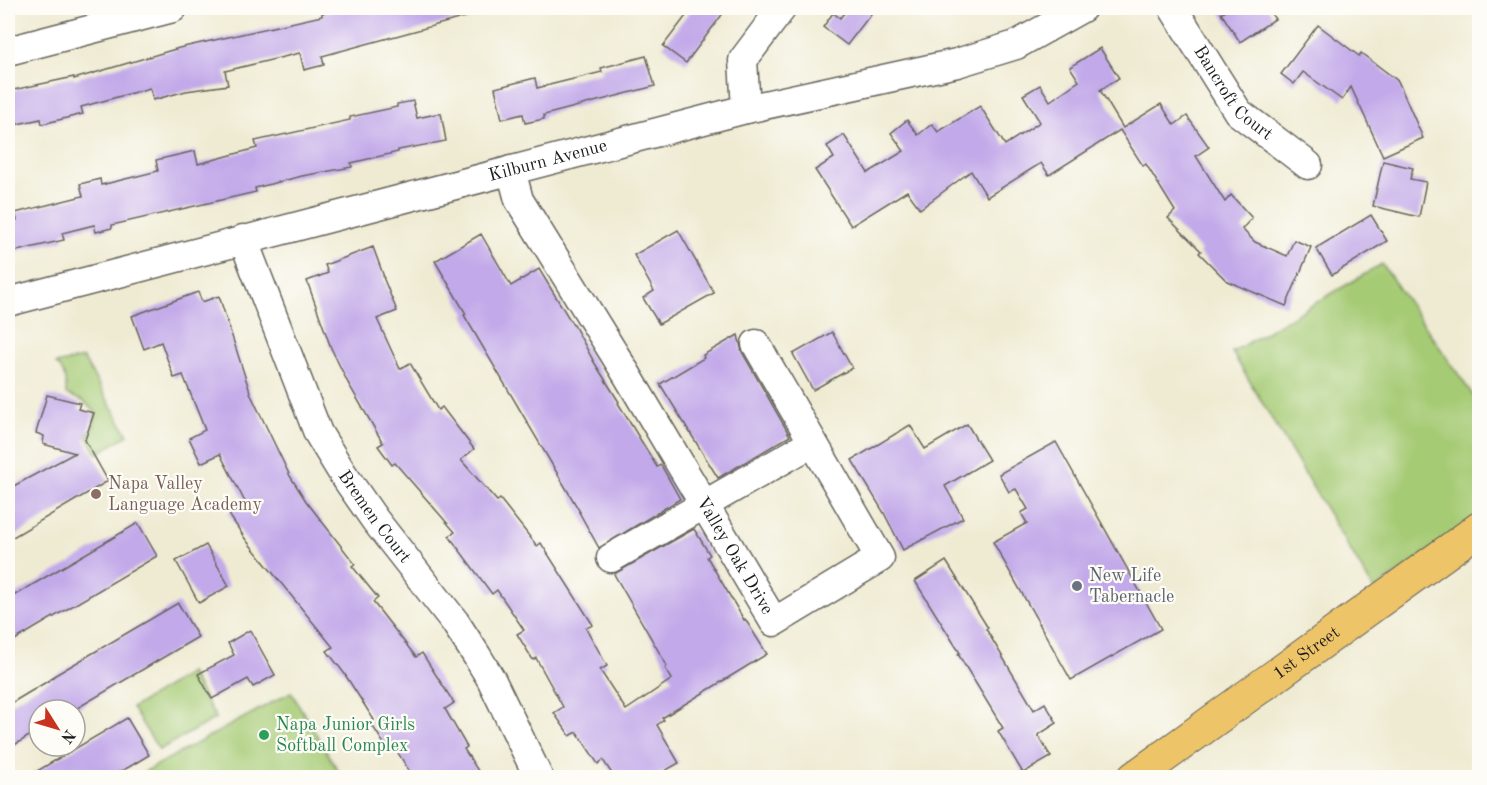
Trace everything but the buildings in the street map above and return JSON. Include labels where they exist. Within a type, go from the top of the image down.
[{"type":"main road","name":"1st Street","points":[[1134,777],[1479,528]]},
{"type":"street","points":[[8,51],[99,17],[173,8]]},
{"type":"street","points":[[746,109],[743,60],[782,8]]},
{"type":"street","name":"Kilburn Avenue","points":[[8,302],[746,109],[957,63],[1016,45],[1082,8]]},
{"type":"street","name":"Bancroft Court","points":[[1173,8],[1238,112],[1308,165]]},
{"type":"street","name":"Valley Oak Drive","points":[[511,170],[519,200],[626,373],[774,622],[880,558],[756,344]]},
{"type":"street","name":"Bremen Court","points":[[243,239],[318,433],[375,520],[454,622],[477,656],[491,679],[539,777]]},
{"type":"street","points":[[611,558],[812,443]]},
{"type":"green space","points":[[1382,264],[1479,404],[1479,515],[1374,590],[1232,352]]},
{"type":"green space","points":[[83,358],[128,435],[97,454],[86,434],[93,429],[96,413],[83,401],[66,394],[64,374],[56,364]]},
{"type":"green space","points":[[190,673],[216,718],[159,750],[132,708]]},
{"type":"green space","name":"Napa Junior Girls Softball Complex","points":[[291,692],[342,777],[135,777]]},
{"type":"place","name":"Napa Valley Language Academy","points":[[96,494]]},
{"type":"place","name":"New Life Tabernacle","points":[[1077,586]]},
{"type":"place","name":"Napa Junior Girls Softball Complex","points":[[264,735]]}]
